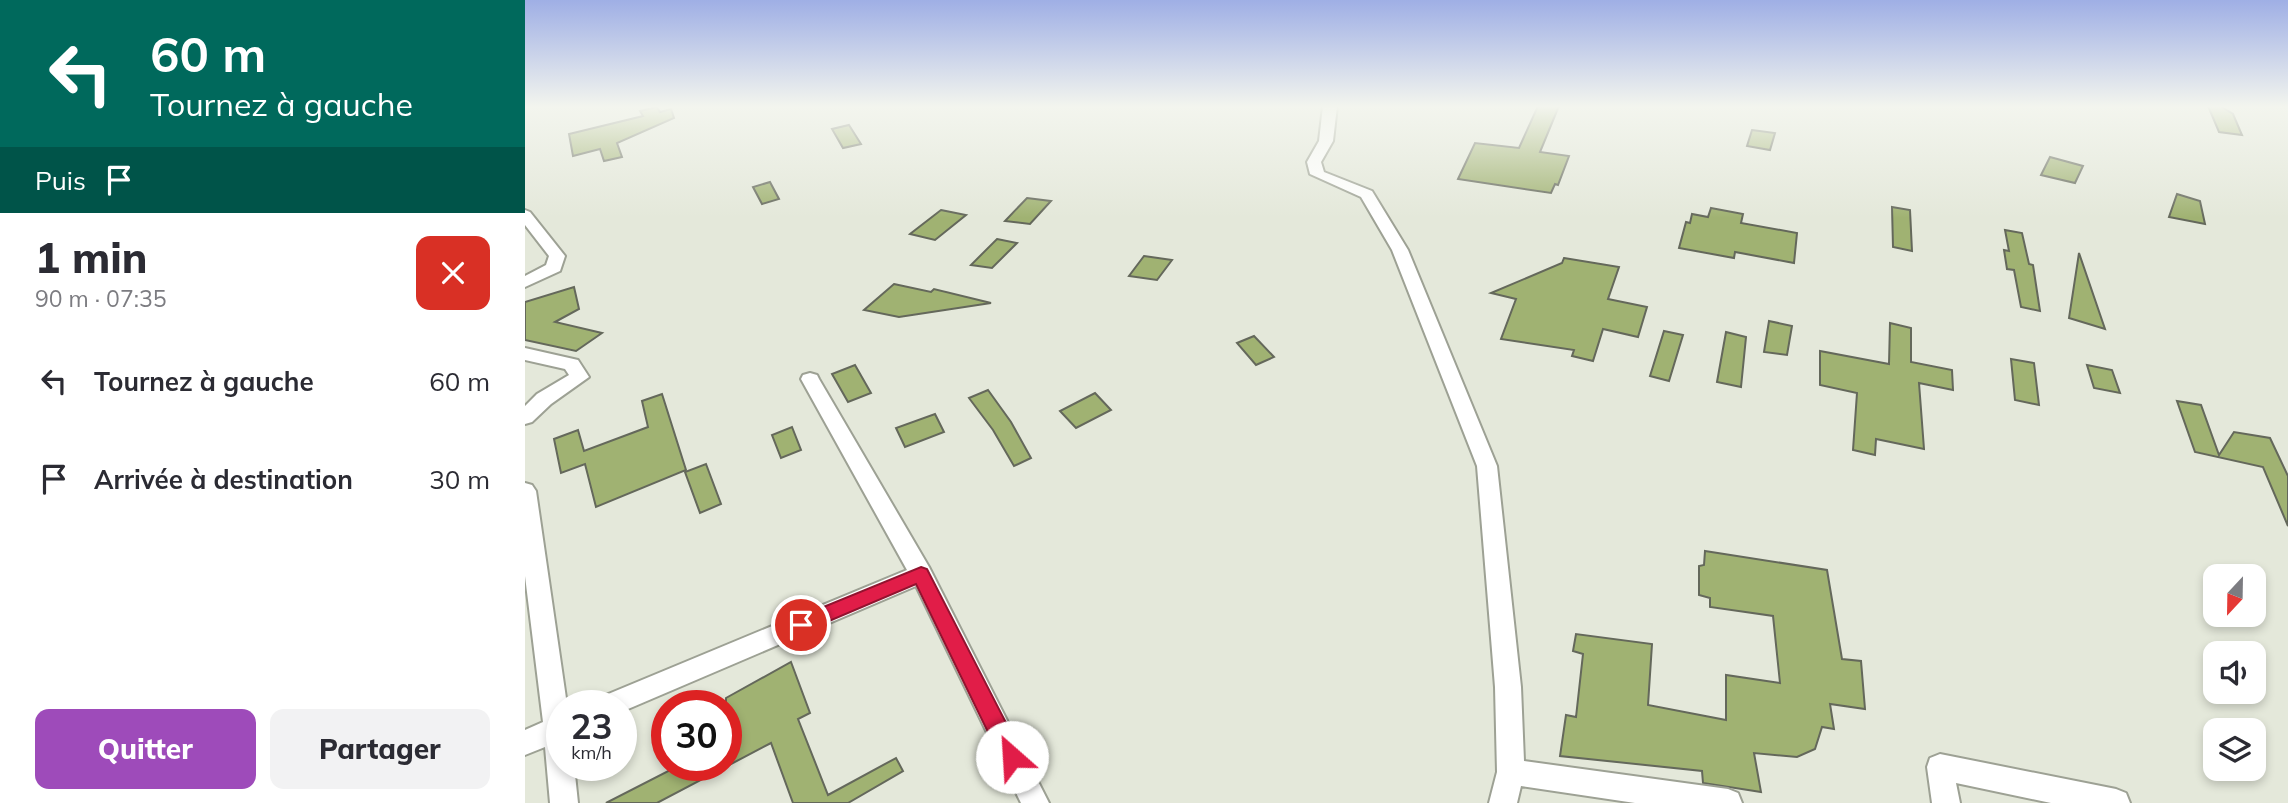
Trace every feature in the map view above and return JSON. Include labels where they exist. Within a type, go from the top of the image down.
[{"type":"street","points":[[1325,143],[1314,162],[1317,174],[1367,194],[1400,250],[1487,466],[1507,687],[1511,772],[1503,803]]},
{"type":"street","points":[[525,215],[557,256],[554,268],[525,282]]},
{"type":"street","points":[[525,355],[571,364],[580,377],[544,399],[525,417]]},
{"type":"street","points":[[810,379],[921,574],[1035,803]]},
{"type":"street","points":[[525,491],[554,690]]},
{"type":"street","points":[[637,694],[921,574]]},
{"type":"street","points":[[525,743],[546,733]]},
{"type":"street","points":[[1946,803],[1940,767],[2116,803]]},
{"type":"street","points":[[1511,772],[1728,803]]},
{"type":"street","points":[[563,781],[564,803]]},
{"type":"building","points":[[571,143],[617,143],[622,157],[604,161],[600,149],[573,156]]},
{"type":"building","points":[[840,143],[861,144],[843,148]]},
{"type":"building","points":[[1475,143],[1519,148],[1521,143],[1544,143],[1540,152],[1569,156],[1558,185],[1555,184],[1551,193],[1458,179]]},
{"type":"building","points":[[1748,143],[1772,143],[1770,150],[1747,146]]},
{"type":"building","points":[[2050,157],[2083,166],[2075,183],[2041,175]]},
{"type":"building","points":[[770,182],[779,199],[762,204],[753,187]]},
{"type":"building","points":[[2177,194],[2200,201],[2205,224],[2169,217]]},
{"type":"building","points":[[1027,198],[1051,201],[1030,224],[1005,221]]},
{"type":"building","points":[[1892,207],[1910,210],[1912,251],[1893,247]]},
{"type":"building","points":[[1711,208],[1743,214],[1741,223],[1797,233],[1794,263],[1735,252],[1734,258],[1679,248],[1686,222],[1690,223],[1692,214],[1708,217]]},
{"type":"building","points":[[941,210],[966,215],[935,240],[910,234]]},
{"type":"building","points":[[2005,230],[2022,233],[2029,264],[2033,265],[2040,311],[2021,307],[2014,270],[2007,269],[2004,250],[2009,251]]},
{"type":"building","points":[[997,239],[1017,243],[992,268],[971,265]]},
{"type":"building","points":[[2079,253],[2105,329],[2069,318]]},
{"type":"building","points":[[1144,256],[1172,260],[1157,280],[1129,276]]},
{"type":"building","points":[[1564,258],[1619,267],[1608,299],[1647,307],[1638,337],[1603,329],[1593,361],[1572,356],[1574,350],[1501,339],[1516,299],[1491,293],[1562,263]]},
{"type":"building","points":[[894,284],[931,292],[934,289],[991,303],[899,317],[864,310]]},
{"type":"building","points":[[574,287],[579,309],[555,322],[602,333],[576,351],[525,340],[525,302]]},
{"type":"building","points":[[1769,321],[1792,326],[1787,355],[1764,352]]},
{"type":"building","points":[[1890,323],[1911,328],[1911,362],[1952,370],[1953,390],[1919,383],[1924,449],[1876,439],[1875,455],[1853,450],[1857,393],[1820,385],[1820,351],[1889,364]]},
{"type":"building","points":[[1664,331],[1683,335],[1669,381],[1650,376]]},
{"type":"building","points":[[1726,332],[1746,337],[1741,387],[1717,382]]},
{"type":"building","points":[[1254,336],[1274,357],[1256,365],[1237,343]]},
{"type":"building","points":[[2011,359],[2034,363],[2039,405],[2015,400]]},
{"type":"building","points":[[855,365],[871,393],[848,402],[832,374]]},
{"type":"building","points":[[2087,365],[2112,370],[2120,393],[2094,388]]},
{"type":"building","points":[[988,390],[1011,422],[1031,458],[1014,466],[993,430],[969,398]]},
{"type":"building","points":[[1095,393],[1111,410],[1076,428],[1060,411]]},
{"type":"building","points":[[662,394],[686,470],[596,507],[585,464],[561,473],[554,439],[578,430],[584,451],[648,427],[642,401]]},
{"type":"building","points":[[2177,401],[2201,405],[2219,455],[2234,432],[2270,438],[2288,476],[2288,526],[2263,467],[2195,452]]},
{"type":"building","points":[[935,414],[944,432],[905,447],[896,428]]},
{"type":"building","points":[[792,427],[801,450],[781,458],[772,435]]},
{"type":"building","points":[[706,464],[721,504],[700,513],[685,472]]},
{"type":"building","points":[[1705,551],[1827,570],[1842,659],[1861,661],[1865,709],[1830,704],[1834,729],[1822,727],[1815,749],[1797,757],[1754,753],[1761,792],[1703,783],[1702,771],[1560,756],[1566,715],[1576,717],[1583,654],[1573,651],[1576,634],[1652,644],[1648,705],[1726,720],[1726,675],[1780,683],[1773,616],[1710,607],[1710,598],[1699,595],[1699,566],[1704,565]]},
{"type":"building","points":[[791,662],[810,713],[798,719],[828,795],[896,758],[903,771],[848,803],[793,803],[771,743],[742,758],[740,690]]},
{"type":"building","points":[[651,780],[699,781],[657,803],[606,803]]},
{"type":"route","points":[[801,625],[921,574],[1012,757]]}]
